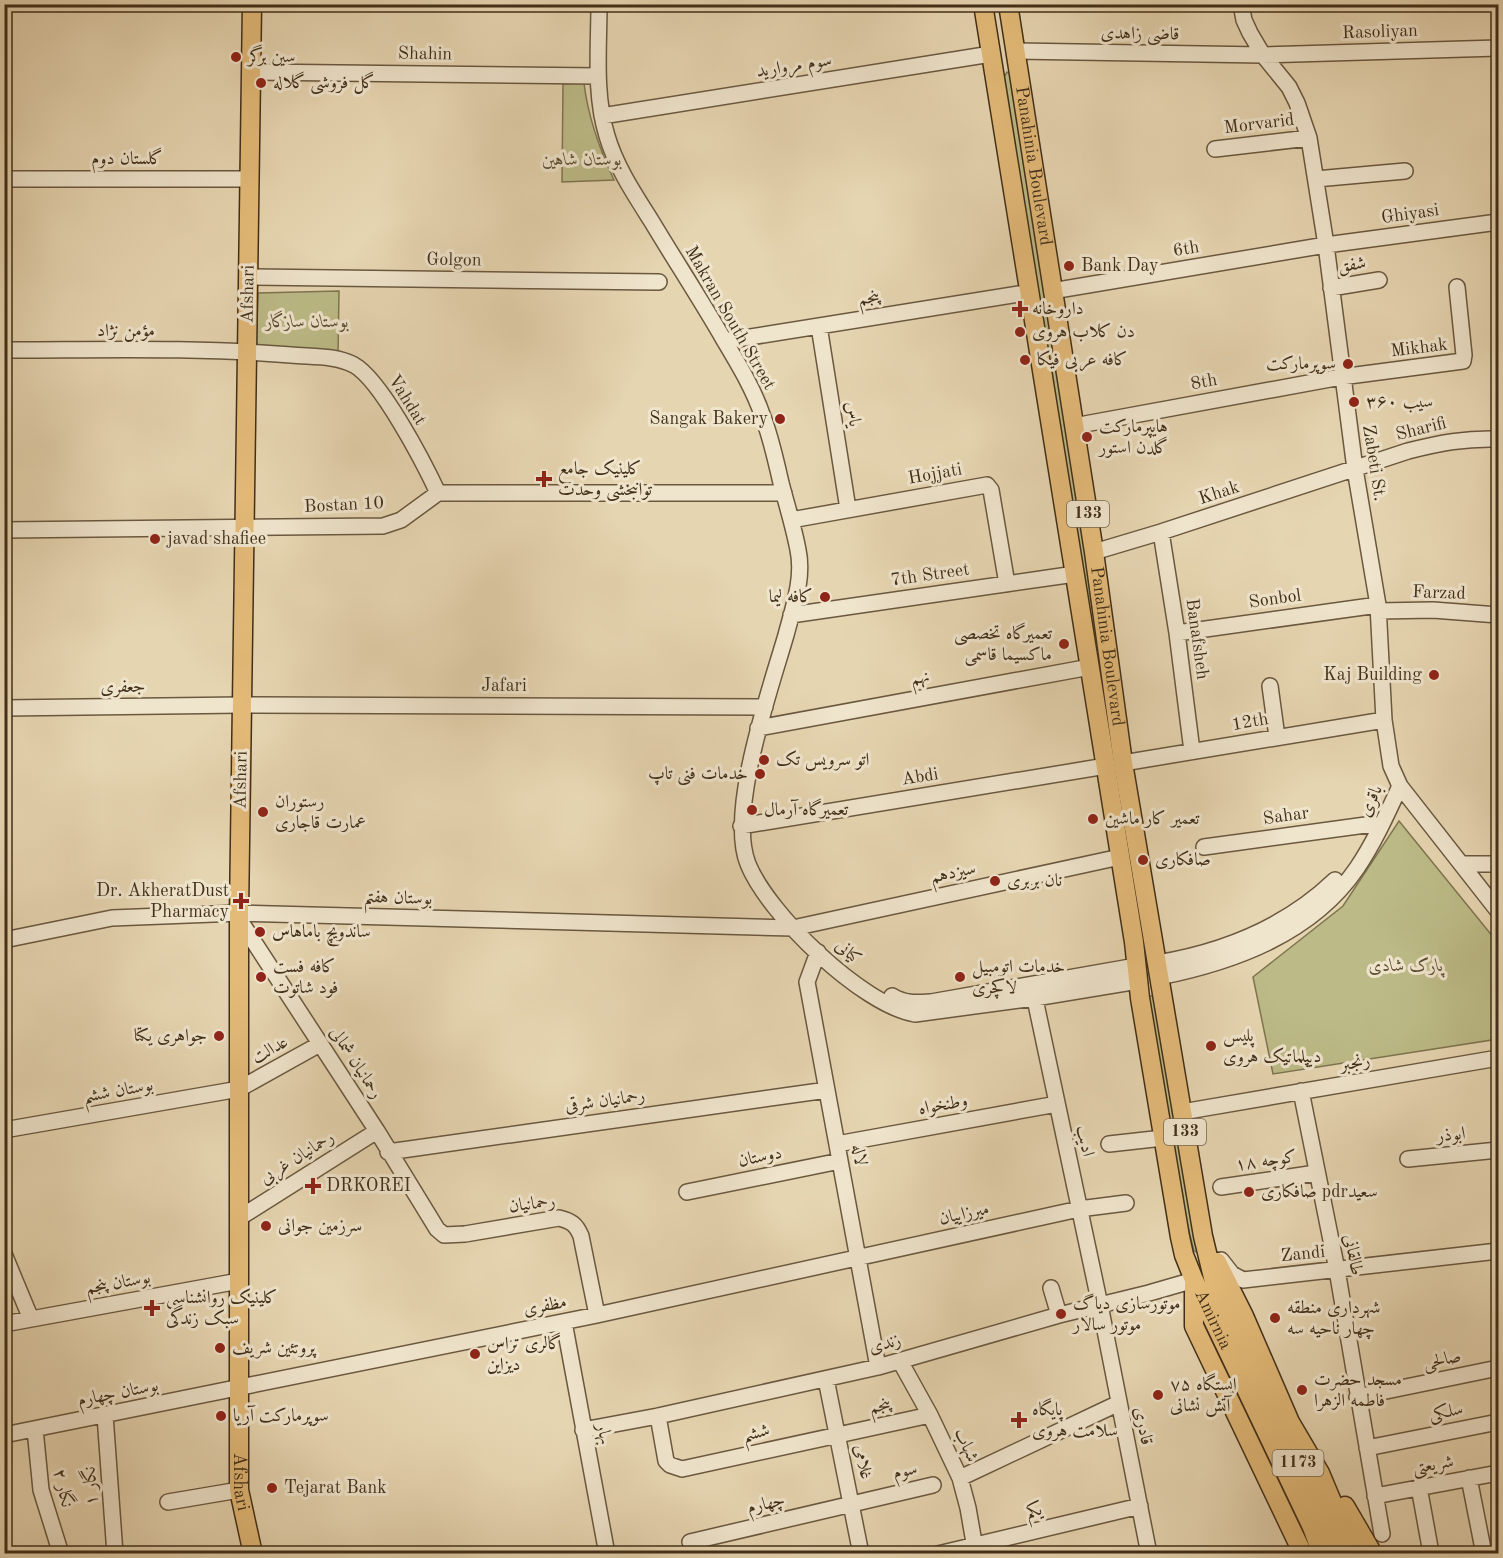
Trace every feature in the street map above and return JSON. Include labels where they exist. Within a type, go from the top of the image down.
[{"type":"main road","name":"Afshari","points":[[252,4],[239,916],[239,1490],[253,1554]]},
{"type":"main road","name":"Panahinia Boulevard","points":[[983,4],[1090,667],[1114,764],[1158,970],[1203,1236],[1215,1286]]},
{"type":"main road","name":"Panahinia Boulevard","points":[[1008,4],[1094,552],[1114,764],[1120,856],[1137,974],[1162,1138],[1182,1246],[1194,1280]]},
{"type":"main road","points":[[991,54],[1016,51]]},
{"type":"main road","points":[[1137,974],[1158,970]]},
{"type":"main road","points":[[1203,1236],[1244,1316],[1290,1422],[1320,1473],[1354,1554]]},
{"type":"main road","points":[[1194,1280],[1194,1326],[1303,1554]]},
{"type":"main road","name":"Amirnia","points":[[1194,1280],[1247,1378],[1311,1488],[1339,1554]]},
{"type":"main road","name":"Amirnia","points":[[1215,1286],[1247,1378],[1323,1554]]},
{"type":"main road","points":[[1320,1473],[1338,1493],[1373,1554]]},
{"type":"main road","points":[[239,1490],[234,1513],[244,1554]]},
{"type":"street","name":"Makran South Street","points":[[600,4],[598,75],[602,116],[607,136],[622,171],[750,386],[763,417],[791,520],[800,564],[800,576],[758,728],[741,813],[742,843],[747,864],[769,899],[793,928],[818,952]]},
{"type":"street","name":"Zabeti St.","points":[[1241,4],[1244,20],[1263,55],[1289,87],[1304,120],[1309,138],[1326,245],[1341,377],[1378,608],[1384,720],[1391,766],[1400,786],[1498,911]]},
{"type":"street","name":"Rasoliyan","points":[[1263,55],[1498,48]]},
{"type":"street","name":"قاضی زاهدی","points":[[1016,51],[1263,55]]},
{"type":"street","name":"سوم مروارید","points":[[602,116],[991,54]]},
{"type":"street","name":"Shahin","points":[[251,72],[598,75]]},
{"type":"street","name":"Morvarid","points":[[1215,149],[1309,138]]},
{"type":"street","points":[[1316,179],[1405,171]]},
{"type":"street","name":"گلستان دوم","points":[[4,179],[250,179]]},
{"type":"street","name":"Ghiyasi","points":[[1326,245],[1498,222]]},
{"type":"street","name":"6th","points":[[1052,291],[1326,245]]},
{"type":"street","name":"Golgon","points":[[248,277],[659,282]]},
{"type":"street","name":"شفق","points":[[1331,288],[1379,280]]},
{"type":"street","name":"Mikhak","points":[[1341,377],[1463,361],[1457,287]]},
{"type":"street","name":"پنجم","points":[[725,341],[1019,294]]},
{"type":"street","name":"یاس","points":[[819,326],[848,509]]},
{"type":"street","name":"مؤمن نژاد","points":[[4,350],[247,351]]},
{"type":"street","name":"Vahdat","points":[[247,351],[339,359],[367,374],[425,466],[438,493]]},
{"type":"street","name":"8th","points":[[1074,426],[1341,377]]},
{"type":"street","name":"Sharifi","points":[[1355,469],[1443,442],[1498,439]]},
{"type":"street","name":"Khak","points":[[1094,552],[1355,469]]},
{"type":"street","name":"Hojjati","points":[[791,520],[987,485],[991,490],[1007,584]]},
{"type":"street","points":[[438,493],[784,493]]},
{"type":"street","name":"Bostan 10","points":[[4,530],[383,526],[401,520],[438,493]]},
{"type":"street","name":"Banafsheh","points":[[1161,532],[1192,751]]},
{"type":"street","name":"7th Street","points":[[791,615],[1075,574]]},
{"type":"street","name":"Farzad","points":[[1378,608],[1498,615]]},
{"type":"street","name":"Sonbol","points":[[1177,633],[1378,608]]},
{"type":"street","name":"نهم","points":[[758,728],[1090,667]]},
{"type":"street","points":[[1270,686],[1277,737]]},
{"type":"street","name":"Jafari","points":[[242,705],[765,706]]},
{"type":"street","name":"جعفری","points":[[4,708],[242,705]]},
{"type":"street","name":"12th","points":[[1114,764],[1384,720]]},
{"type":"street","name":"Abdi","points":[[741,826],[1114,764]]},
{"type":"street","name":"باقری","points":[[1158,970],[1222,962],[1293,929],[1322,906],[1351,876],[1400,786]]},
{"type":"street","name":"Sahar","points":[[1204,847],[1377,826]]},
{"type":"street","name":"سیزدهم","points":[[793,928],[1120,856]]},
{"type":"street","points":[[1462,864],[1498,864]]},
{"type":"street","name":"بوستان هفتم","points":[[4,940],[112,918],[239,916],[793,928]]},
{"type":"street","name":"رحمانیان شمالی","points":[[239,916],[437,1229]]},
{"type":"street","name":"کیانی","points":[[818,952],[843,975],[875,997],[901,1012],[915,1014],[1137,974]]},
{"type":"street","name":"لاله","points":[[818,952],[807,982],[878,1367]]},
{"type":"street","name":"ادیب","points":[[1033,991],[1100,1305]]},
{"type":"street","name":"عدالت","points":[[239,1089],[320,1044]]},
{"type":"street","name":"رنجبر","points":[[1182,1112],[1498,1058]]},
{"type":"street","name":"بوستان ششم","points":[[4,1130],[239,1089]]},
{"type":"street","name":"رحمانیان شرقی","points":[[388,1152],[827,1090]]},
{"type":"street","name":"طالقانی","points":[[1301,1092],[1337,1270],[1382,1534]]},
{"type":"street","name":"وطنخواه","points":[[837,1144],[1057,1104]]},
{"type":"street","name":"رحمانیان غربی","points":[[239,1218],[376,1131]]},
{"type":"street","points":[[1109,1144],[1162,1138]]},
{"type":"street","name":"ابوذر","points":[[1408,1159],[1498,1150]]},
{"type":"street","name":"دوستان","points":[[687,1192],[840,1161]]},
{"type":"street","name":"کوچه ۱۸","points":[[1221,1187],[1316,1173]]},
{"type":"street","name":"میرزاییان","points":[[858,1258],[1079,1209],[1126,1203]]},
{"type":"street","name":"رحمانیان","points":[[437,1229],[444,1235],[465,1234],[559,1218],[569,1220],[576,1226],[581,1236],[597,1315]]},
{"type":"street","name":"Zandi","points":[[1203,1236],[1232,1274],[1243,1280],[1498,1251]]},
{"type":"street","points":[[4,1254],[31,1319]]},
{"type":"street","name":"مظفری","points":[[239,1389],[858,1258]]},
{"type":"street","name":"زندی","points":[[584,1430],[658,1416],[878,1367],[1059,1315],[1194,1280]]},
{"type":"street","name":"بوستان پنجم","points":[[4,1324],[239,1281]]},
{"type":"street","points":[[1051,1287],[1059,1315]]},
{"type":"street","name":"قادری","points":[[1100,1305],[1149,1554]]},
{"type":"street","name":"بهار","points":[[564,1322],[607,1554]]},
{"type":"street","name":"شهاب","points":[[900,1361],[930,1415],[960,1478],[975,1549]]},
{"type":"street","name":"صالحی","points":[[1357,1397],[1498,1368]]},
{"type":"street","name":"غلامی","points":[[826,1379],[861,1554]]},
{"type":"street","name":"بوستان چهارم","points":[[4,1436],[239,1389]]},
{"type":"street","points":[[960,1478],[1119,1403]]},
{"type":"street","name":"نگار ۱","points":[[105,1415],[115,1554]]},
{"type":"street","name":"پنجم","points":[[838,1435],[930,1415]]},
{"type":"street","name":"ششم","points":[[658,1416],[666,1461],[670,1466],[682,1469],[838,1435]]},
{"type":"street","name":"سلکی","points":[[1367,1448],[1498,1422]]},
{"type":"street","name":"نگار ۲","points":[[35,1429],[41,1491],[61,1554]]},
{"type":"street","name":"شریعتی","points":[[1376,1496],[1498,1473]]},
{"type":"street","points":[[1469,1478],[1484,1554]]},
{"type":"street","name":"سوم","points":[[852,1504],[933,1485]]},
{"type":"street","points":[[1419,1487],[1431,1553]]},
{"type":"street","points":[[168,1502],[239,1490]]},
{"type":"street","name":"چهارم","points":[[690,1542],[852,1504]]},
{"type":"street","name":"یکم","points":[[938,1554],[975,1549],[1140,1506]]},
{"type":"green space","points":[[1007,72],[1010,74],[1146,939],[1143,940],[1141,939],[1004,77]]},
{"type":"green space","name":"بوستان شاهین","points":[[584,83],[595,133],[614,180],[562,182],[563,84]]},
{"type":"green space","name":"بوستان سازگار","points":[[339,291],[338,355],[256,348],[258,293]]},
{"type":"green space","name":"پارک شادی","points":[[1399,821],[1498,943],[1498,1039],[1273,1074],[1253,977],[1343,906]]},
{"type":"green space","points":[[1150,996],[1153,996],[1200,1250],[1196,1252],[1186,1220],[1174,1157]]},
{"type":"place","name":"سین برگر","points":[[236,57]]},
{"type":"place","name":"گل فروشی گلاله","points":[[261,83]]},
{"type":"place","name":"Bank Day","points":[[1069,266]]},
{"type":"place","name":"داروخانه","points":[[1020,309]]},
{"type":"place","name":"دن کلاب هروی","points":[[1020,332]]},
{"type":"place","name":"کافه عربی فیکا","points":[[1025,360]]},
{"type":"place","name":"سوپرمارکت","points":[[1348,364]]},
{"type":"place","name":"سیب ٣۶٠","points":[[1354,402]]},
{"type":"place","name":"Sangak Bakery","points":[[780,419]]},
{"type":"place","name":"هایپرمارکت گلدن استور","points":[[1087,437]]},
{"type":"place","name":"کلینیک جامع توانبخشی وحدت","points":[[544,479]]},
{"type":"place","name":"javad shafiee","points":[[155,539]]},
{"type":"place","name":"کافه لیما","points":[[825,597]]},
{"type":"place","name":"تعمیرگاه تخصصی ماکسیما قاسمی","points":[[1064,644]]},
{"type":"place","name":"Kaj Building","points":[[1434,675]]},
{"type":"place","name":"اتو سرویس تک","points":[[764,760]]},
{"type":"place","name":"خدمات فنی تاپ","points":[[760,774]]},
{"type":"place","name":"تعمیرگاه آرمال","points":[[752,810]]},
{"type":"place","name":"رستوران عمارت قاجاری","points":[[263,812]]},
{"type":"place","name":"تعمیر کار ماشین","points":[[1093,819]]},
{"type":"place","name":"صافکاری","points":[[1143,860]]},
{"type":"place","name":"نان بربری","points":[[995,881]]},
{"type":"place","name":"Dr. AkheratDust Pharmacy","points":[[241,901]]},
{"type":"place","name":"ساندویچ باماهاس","points":[[260,932]]},
{"type":"place","name":"کافه فست فود شاتوت","points":[[261,977]]},
{"type":"place","name":"خدمات اتومبیل لاکچری","points":[[960,977]]},
{"type":"place","name":"جواهری یکتا","points":[[219,1036]]},
{"type":"place","name":"پلیس دیپلماتیک هروی","points":[[1211,1046]]},
{"type":"place","name":"DRKOREI","points":[[313,1186]]},
{"type":"place","name":"صافکاری pdrسعید","points":[[1249,1192]]},
{"type":"place","name":"سرزمین جوانی","points":[[266,1226]]},
{"type":"place","name":"کلینیک روانشناسی سبک زندگی","points":[[152,1308]]},
{"type":"place","name":"موتورسازی دیاگ موتور سالار","points":[[1061,1314]]},
{"type":"place","name":"شهرداری منطقه چهار ناحیه سه","points":[[1275,1318]]},
{"type":"place","name":"پروتئین شریف","points":[[220,1348]]},
{"type":"place","name":"گالری تراس دیزاین","points":[[475,1354]]},
{"type":"place","name":"مسجد حضرت فاطمه الزهرا","points":[[1302,1390]]},
{"type":"place","name":"ایستگاه ۷۵ آتش نشانی","points":[[1158,1395]]},
{"type":"place","name":"سوپرمارکت آریا","points":[[221,1416]]},
{"type":"place","name":"پایگاه سلامت هروی","points":[[1019,1420]]},
{"type":"place","name":"Tejarat Bank","points":[[272,1488]]}]
